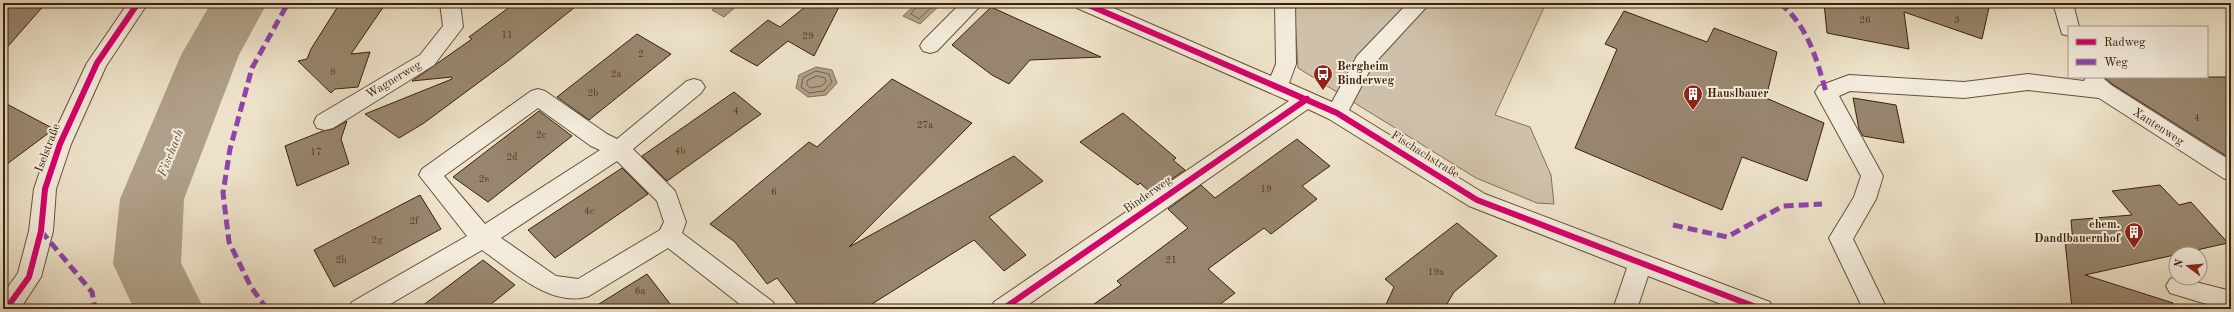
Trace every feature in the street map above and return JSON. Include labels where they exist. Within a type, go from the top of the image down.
[{"type":"street","name":"Iselstraße","points":[[6,309],[29,277],[41,231],[45,189],[60,144],[97,63],[138,3]]},
{"type":"street","name":"Wagnerweg","points":[[325,122],[427,60],[453,27],[450,3]]},
{"type":"street","points":[[930,46],[973,3]]},
{"type":"street","name":"Fischachstraße","points":[[1084,3],[1337,113],[1477,200],[1640,264],[1761,309]]},
{"type":"street","points":[[1277,88],[1286,64],[1285,3]]},
{"type":"street","points":[[1337,113],[1364,61],[1420,3]]},
{"type":"street","points":[[2063,3],[2068,26]]},
{"type":"street","points":[[1874,309],[1841,238],[1865,199],[1872,176],[1826,92],[1849,83],[1964,90],[2028,82],[2096,84]]},
{"type":"street","name":"Xantenweg","points":[[2096,84],[2231,172]]},
{"type":"street","points":[[361,309],[483,238],[619,149],[694,87]]},
{"type":"street","points":[[538,97],[599,140],[619,149],[667,197],[675,222],[669,236],[581,289],[551,285],[483,238],[430,175],[538,97]]},
{"type":"street","name":"Binderweg","points":[[1003,309],[1307,99]]},
{"type":"street","points":[[669,236],[764,309]]},
{"type":"street","points":[[1625,309],[1640,264]]},
{"type":"street","points":[[2178,286],[2231,301]]},
{"type":"shaded area","points":[[1294,3],[1546,3],[1495,115],[1530,127],[1551,175],[1554,204],[1537,203],[1476,178],[1298,68]]},
{"type":"water","points":[[721,3],[740,3],[724,17],[712,10]]},
{"type":"water","points":[[917,3],[941,4],[920,24],[903,16]]},
{"type":"water","points":[[816,67],[832,70],[837,83],[826,95],[808,97],[796,88],[799,75]]},
{"type":"building","points":[[3,3],[46,3],[3,52]]},
{"type":"building","points":[[340,3],[386,3],[351,54],[370,52],[358,87],[335,89],[331,93],[298,61],[307,59],[311,49]]},
{"type":"building","points":[[515,3],[580,3],[509,60],[424,123],[399,138],[365,114],[452,79],[452,77],[412,81],[472,39],[469,37]]},
{"type":"building","points":[[810,3],[841,3],[814,56],[788,41],[757,66],[730,51],[768,20],[780,27]]},
{"type":"building","points":[[1824,3],[1990,3],[1982,39],[1904,12],[1909,49],[1827,33]]},
{"type":"building","points":[[991,7],[1101,57],[1030,60],[1009,84],[992,75],[952,45]]},
{"type":"building","name":"Hauslbauer","points":[[1624,11],[1707,42],[1714,28],[1777,52],[1766,98],[1824,123],[1807,181],[1742,157],[1722,210],[1575,148],[1617,49],[1605,44]]},
{"type":"building","points":[[637,34],[671,54],[589,120],[557,97]]},
{"type":"building","points":[[2231,77],[2231,159],[2112,84],[2105,78]]},
{"type":"building","points":[[892,79],[972,123],[849,247],[1014,156],[1043,181],[989,217],[1026,255],[1004,271],[974,240],[864,309],[801,309],[777,278],[767,284],[735,242],[710,224],[809,142],[817,147]]},
{"type":"building","points":[[734,92],[761,114],[667,181],[642,156]]},
{"type":"building","points":[[1853,98],[1896,105],[1904,143],[1863,136],[1859,129]]},
{"type":"building","points":[[3,102],[54,129],[3,167]]},
{"type":"building","points":[[539,111],[572,136],[488,202],[453,177]]},
{"type":"building","points":[[1123,113],[1176,158],[1173,160],[1185,170],[1151,193],[1140,183],[1138,185],[1080,142]]},
{"type":"building","points":[[347,121],[341,139],[349,164],[297,186],[285,146],[323,131],[333,129]]},
{"type":"building","points":[[1297,139],[1330,166],[1302,186],[1317,199],[1271,234],[1264,228],[1208,269],[1235,293],[1214,309],[1087,309],[1121,285],[1117,281],[1188,228],[1168,209],[1201,185],[1215,198]]},
{"type":"building","points":[[622,168],[648,194],[555,258],[528,230]]},
{"type":"building","name":"ehem. Dandlbauernhof","points":[[2160,185],[2179,205],[2191,202],[2228,243],[2208,247],[2208,246],[2168,246],[2168,256],[2085,275],[2173,303],[2172,309],[2072,309],[2065,241],[2073,243],[2071,220],[2132,215],[2112,191]]},
{"type":"building","points":[[420,195],[441,229],[334,287],[314,250]]},
{"type":"building","points":[[1457,223],[1497,256],[1454,292],[1444,309],[1384,309],[1394,287],[1385,279]]},
{"type":"building","points":[[483,260],[515,285],[485,309],[418,309]]},
{"type":"building","points":[[647,274],[674,309],[591,309]]},
{"type":"waterway","name":"Fischach","points":[[169,309],[147,264],[152,199],[210,55],[239,3]]},
{"type":"marked path","points":[[267,309],[251,287],[229,242],[223,193],[230,149],[252,68],[288,3]]},
{"type":"marked path","points":[[1780,3],[1791,12],[1806,32],[1815,54],[1826,92]]},
{"type":"marked path","points":[[1673,225],[1727,237],[1783,206],[1822,204]]},
{"type":"marked path","points":[[41,231],[92,292],[95,309]]},
{"type":"cycle path","points":[[6,309],[29,277],[41,231],[45,189],[60,144],[97,63],[138,3]]},
{"type":"cycle path","points":[[1084,3],[1337,113],[1477,200],[1761,309]]},
{"type":"cycle path","points":[[1003,309],[1307,99]]},
{"type":"place","name":"Bergheim Binderweg","points":[[1323,91]]},
{"type":"place","name":"Hauslbauer","points":[[1693,111]]},
{"type":"place","name":"ehem. Dandlbauernhof","points":[[2134,249]]}]
